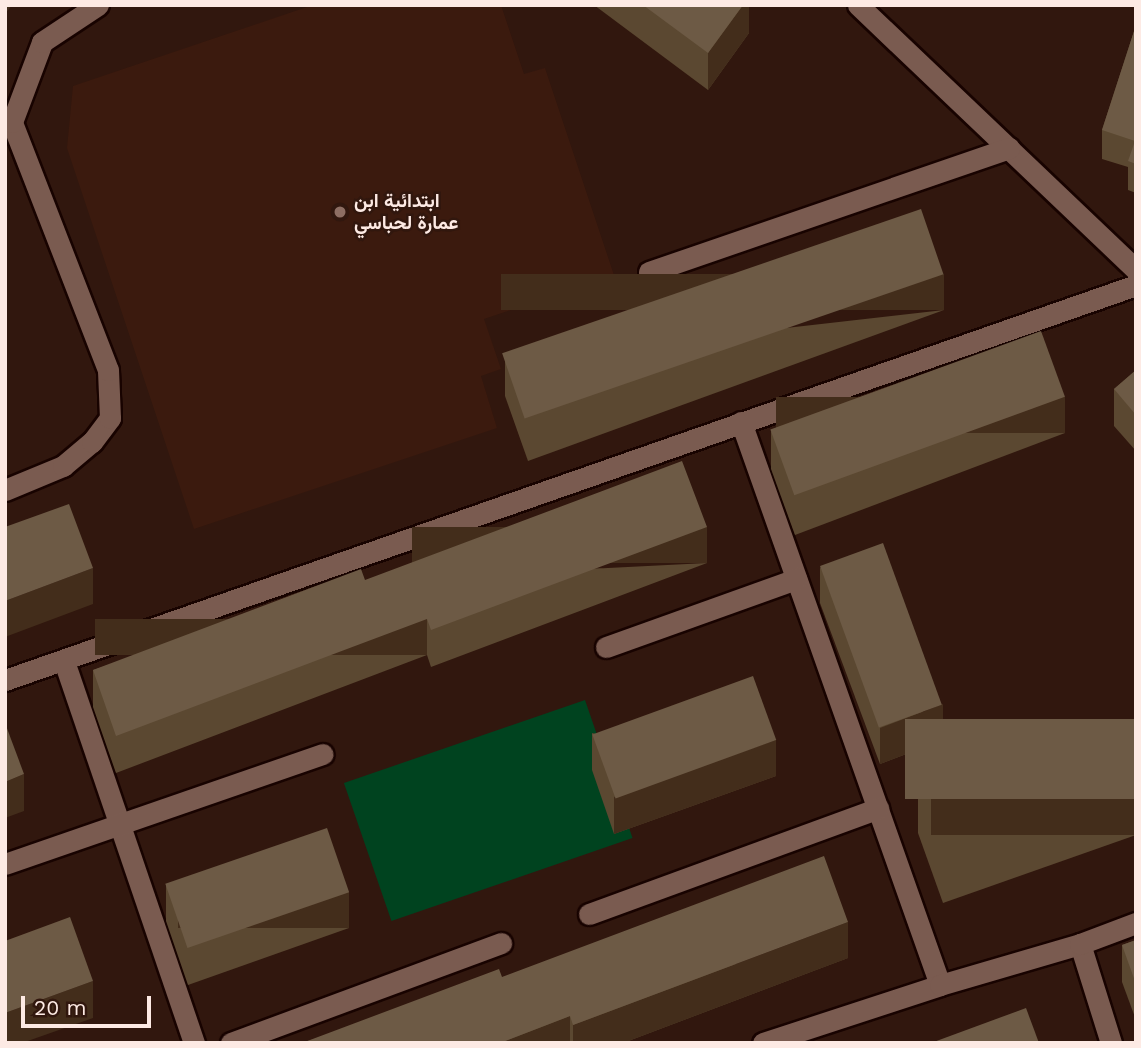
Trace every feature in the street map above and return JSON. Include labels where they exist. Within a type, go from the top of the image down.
[{"type":"street","points":[[5,490],[63,466],[92,442],[110,418],[108,370],[8,130],[43,42],[98,5]]},
{"type":"street","points":[[858,5],[1136,270]]},
{"type":"street","points":[[649,272],[1009,148]]},
{"type":"street","points":[[5,680],[64,662],[1136,285]]},
{"type":"street","points":[[741,422],[940,985]]},
{"type":"street","points":[[606,647],[796,579]]},
{"type":"street","points":[[64,662],[194,1043]]},
{"type":"street","points":[[5,864],[119,822],[323,754]]},
{"type":"street","points":[[589,914],[878,808]]},
{"type":"street","points":[[763,1043],[940,985],[1080,944],[1136,923]]},
{"type":"street","points":[[231,1043],[501,943]]},
{"type":"street","points":[[1080,944],[1111,1043]]},
{"type":"shaded area","name":"ابتدائية ابن عمارة لحباسي","points":[[313,5],[501,5],[524,74],[545,68],[614,275],[484,319],[501,369],[481,376],[497,428],[194,529],[67,148],[73,86]]},
{"type":"green space","points":[[585,700],[633,838],[391,921],[344,783]]},
{"type":"building","points":[[643,5],[743,5],[708,53]]},
{"type":"building","points":[[1136,25],[1136,164],[1128,161],[1135,141],[1102,130]]},
{"type":"building","points":[[921,209],[943,274],[525,418],[502,353]]},
{"type":"building","points":[[1041,331],[1065,397],[794,495],[770,430]]},
{"type":"building","points":[[1136,370],[1136,415],[1114,389]]},
{"type":"building","points":[[682,461],[707,527],[431,630],[427,619],[116,736],[93,670],[361,569],[365,580]]},
{"type":"building","points":[[69,504],[93,568],[5,601],[5,527]]},
{"type":"building","points":[[883,543],[942,705],[879,728],[820,566]]},
{"type":"building","points":[[753,676],[776,740],[616,798],[592,734]]},
{"type":"building","points":[[905,719],[1136,719],[1136,799],[905,799]]},
{"type":"building","points":[[5,723],[24,774],[5,782]]},
{"type":"building","points":[[327,828],[349,892],[187,948],[165,884]]},
{"type":"building","points":[[824,856],[848,922],[573,1025],[570,1016],[500,1043],[302,1043],[499,969],[502,977]]},
{"type":"building","points":[[70,917],[93,981],[5,1013],[5,941]]},
{"type":"building","points":[[1136,940],[1136,984],[1122,945]]},
{"type":"building","points":[[1026,1008],[1039,1043],[931,1043]]},
{"type":"place","name":"ابتدائية ابن عمارة لحباسي","points":[[340,212]]}]
